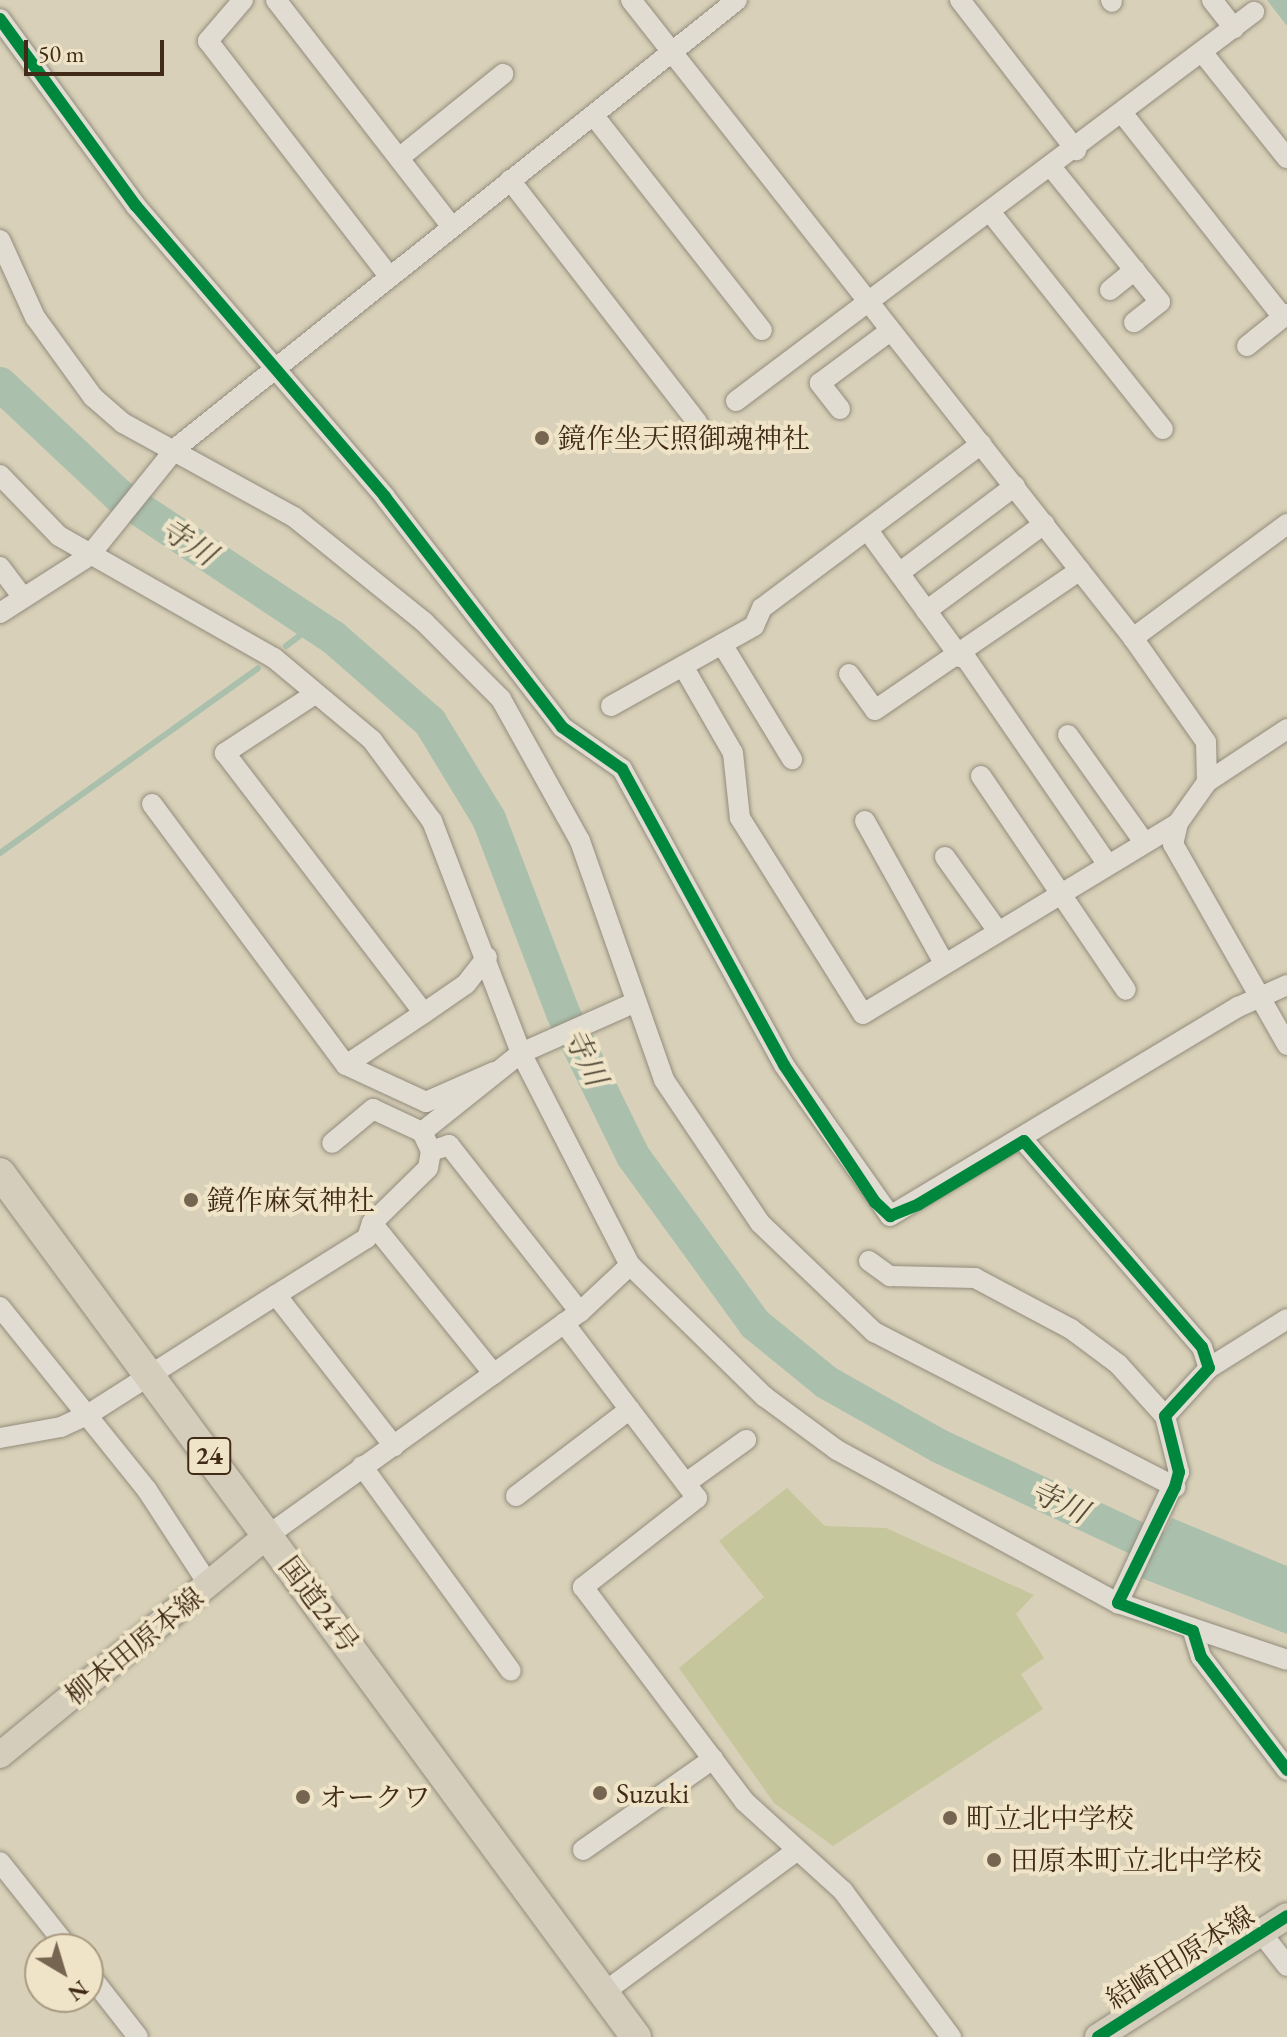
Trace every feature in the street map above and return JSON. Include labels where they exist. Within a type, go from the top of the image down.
[{"type":"highway","name":"国道24号","points":[[0,1173],[631,2035]]},
{"type":"main road","name":"柳本田原本線","points":[[0,1755],[267,1536]]},
{"type":"main road","name":"結崎田原本線","points":[[1098,2037],[1263,1935],[1287,1916]]},
{"type":"street","points":[[243,0],[208,41],[390,277]]},
{"type":"street","points":[[631,0],[671,55],[1133,638],[1206,742],[1207,782]]},
{"type":"street","points":[[0,613],[93,552],[173,452],[737,0]]},
{"type":"street","points":[[960,0],[1076,150]]},
{"type":"street","points":[[1212,0],[1234,28]]},
{"type":"street","points":[[287,4],[452,227]]},
{"type":"street","points":[[736,401],[1076,150],[1254,12]]},
{"type":"street","points":[[0,19],[136,206],[272,372],[292,384],[375,485],[562,727],[622,769],[784,1065],[875,1202],[890,1216],[1024,1141],[1256,998],[1287,985]]},
{"type":"street","points":[[1202,52],[1287,158]]},
{"type":"street","points":[[399,158],[503,74]]},
{"type":"street","points":[[1123,114],[1285,315],[1247,346]]},
{"type":"street","points":[[594,116],[762,330]]},
{"type":"street","points":[[1052,168],[1160,302],[1134,322]]},
{"type":"street","points":[[510,180],[697,422]]},
{"type":"street","points":[[991,213],[1163,429]]},
{"type":"street","points":[[0,240],[35,317],[93,397],[123,423],[294,517],[424,622],[501,699],[580,841],[632,1004],[664,1080],[719,1167],[760,1223],[840,1304],[874,1332],[1171,1494]]},
{"type":"street","points":[[1110,290],[1135,270]]},
{"type":"street","points":[[840,409],[820,383],[890,331]]},
{"type":"street","points":[[611,706],[722,644],[981,444]]},
{"type":"street","points":[[0,475],[50,529],[199,610],[315,694],[372,740],[432,821],[525,1052],[630,1265],[765,1397],[837,1450],[1193,1631],[1287,1660]]},
{"type":"street","points":[[899,573],[1015,486]]},
{"type":"street","points":[[926,611],[1044,524]]},
{"type":"street","points":[[1133,638],[1287,524]]},
{"type":"street","points":[[869,532],[961,655],[1106,862]]},
{"type":"street","points":[[0,567],[22,596]]},
{"type":"street","points":[[849,674],[875,710],[961,655],[1080,570]]},
{"type":"street","points":[[722,644],[792,759]]},
{"type":"street","points":[[683,666],[733,753],[740,818],[863,1014],[1142,839],[1178,823],[1207,782],[1287,729]]},
{"type":"street","points":[[315,694],[225,753],[424,1013]]},
{"type":"street","points":[[1068,735],[1142,839]]},
{"type":"street","points":[[981,776],[1126,990]]},
{"type":"street","points":[[152,804],[346,1065],[426,1102],[494,1072]]},
{"type":"street","points":[[865,821],[944,963]]},
{"type":"street","points":[[1178,823],[1178,860],[1256,998],[1287,1045]]},
{"type":"street","points":[[945,857],[997,930]]},
{"type":"street","points":[[346,1065],[466,984],[487,957]]},
{"type":"street","points":[[422,1132],[494,1072],[525,1052],[632,1004]]},
{"type":"street","points":[[0,1438],[61,1427],[89,1414],[367,1238],[372,1223],[428,1168],[431,1151],[422,1132],[373,1109],[332,1143]]},
{"type":"street","points":[[1024,1141],[1202,1347],[1209,1368]]},
{"type":"street","points":[[431,1151],[449,1145],[572,1318],[630,1409],[697,1498],[583,1587],[713,1759],[796,1851],[843,1891],[951,2037]]},
{"type":"street","points":[[372,1223],[494,1374]]},
{"type":"street","points":[[869,1261],[890,1276],[975,1278],[1071,1329],[1118,1364],[1165,1416],[1179,1472],[1122,1593]]},
{"type":"street","points":[[267,1536],[572,1318],[630,1265]]},
{"type":"street","points":[[276,1295],[394,1446]]},
{"type":"street","points":[[0,1307],[89,1414],[209,1585]]},
{"type":"street","points":[[1165,1416],[1209,1368],[1287,1319]]},
{"type":"street","points":[[516,1496],[630,1409]]},
{"type":"street","points":[[686,1483],[746,1440]]},
{"type":"street","points":[[362,1466],[511,1671]]},
{"type":"street","points":[[1193,1631],[1201,1657],[1287,1770]]},
{"type":"street","points":[[583,1850],[713,1759]]},
{"type":"street","points":[[603,1993],[796,1851]]},
{"type":"street","points":[[0,1862],[56,1933]]},
{"type":"street","points":[[1263,1935],[1286,1963]]},
{"type":"street","points":[[104,1993],[138,2037]]},
{"type":"green space","points":[[787,1488],[825,1526],[886,1528],[1034,1595],[1016,1614],[1044,1658],[1021,1674],[1043,1709],[833,1846],[774,1803],[679,1668],[764,1597],[719,1541]]},
{"type":"shaded area","points":[[1267,0],[1287,0],[1287,26]]},
{"type":"shaded area","points":[[1172,1518],[1287,1566],[1287,1634],[1141,1578]]},
{"type":"waterway","name":"寺川","points":[[0,384],[118,495],[334,638],[430,722],[489,819],[563,1013],[633,1156],[755,1324],[826,1382],[939,1446],[1181,1559],[1287,1595]]},
{"type":"waterway","points":[[286,646],[315,624]]},
{"type":"waterway","points":[[0,853],[258,668]]},
{"type":"cycle path","points":[[0,19],[136,206],[385,497],[562,727],[622,769],[784,1065],[875,1202],[890,1216],[919,1204],[1024,1141],[1202,1347],[1209,1368],[1165,1416],[1179,1472],[1175,1487],[1118,1603],[1193,1631],[1201,1657],[1287,1770]]},
{"type":"cycle path","points":[[1098,2037],[1287,1916]]},
{"type":"place","name":"鏡作坐天照御魂神社","points":[[542,438]]},
{"type":"place","name":"鏡作麻気神社","points":[[191,1200]]},
{"type":"place","name":"Suzuki","points":[[600,1793]]},
{"type":"place","name":"オークワ","points":[[303,1797]]},
{"type":"place","name":"町立北中学校","points":[[950,1818]]},
{"type":"place","name":"田原本町立北中学校","points":[[994,1860]]}]
